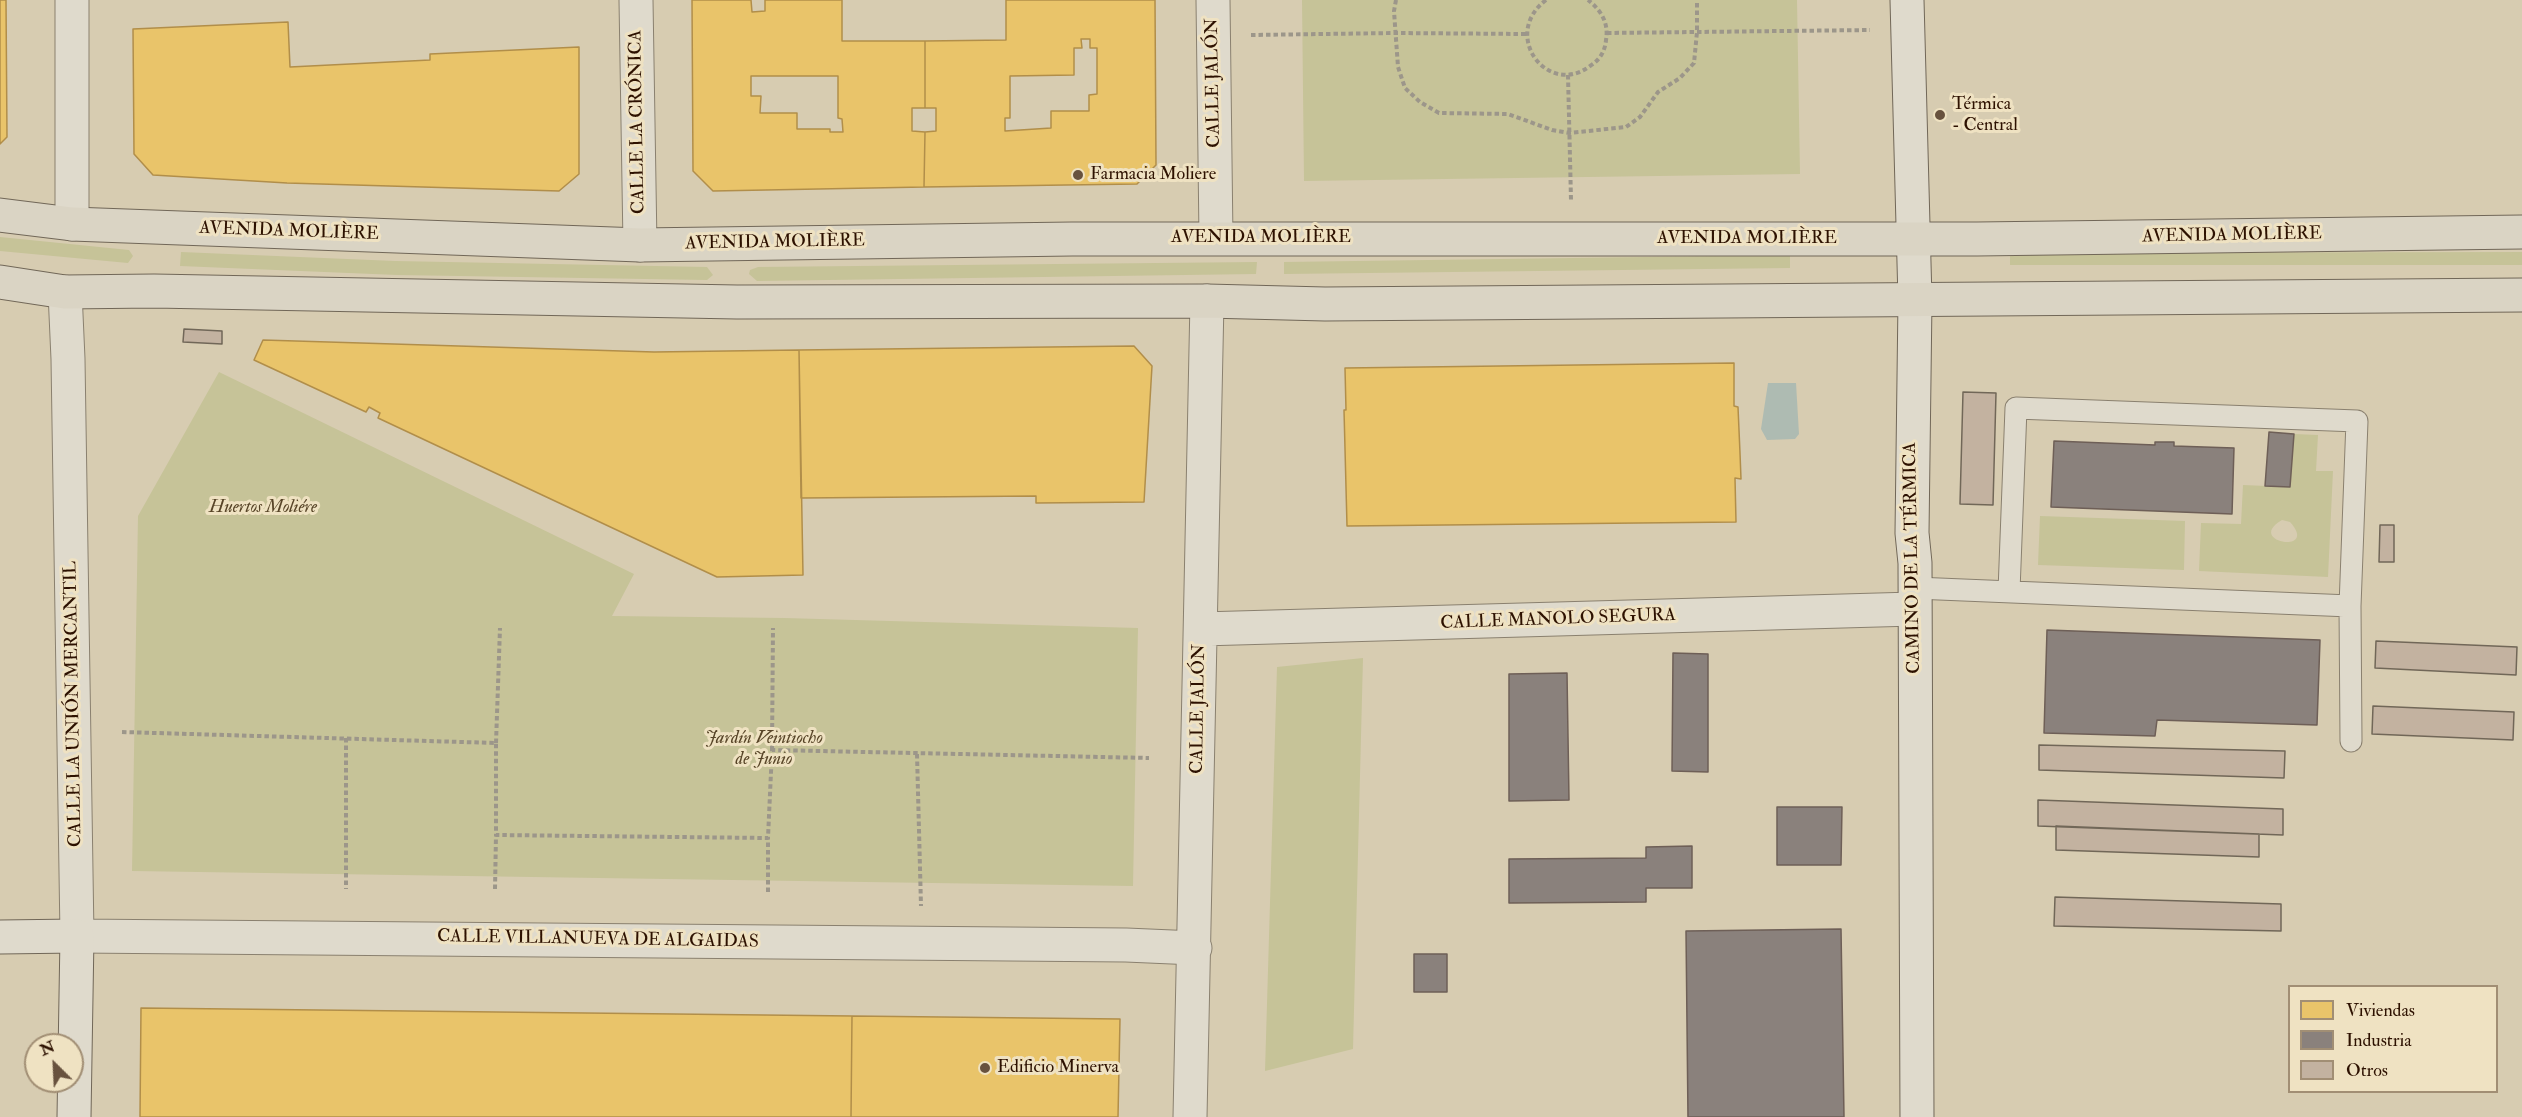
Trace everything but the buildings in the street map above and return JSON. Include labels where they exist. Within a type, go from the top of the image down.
[{"type":"main road","name":"AVENIDA MOLIÈRE","points":[[0,214],[72,224],[640,245],[1216,238],[1914,237],[1977,239],[2522,232]]},
{"type":"main road","points":[[0,282],[65,292],[166,291],[737,302],[1207,301],[1325,304],[2522,295]]},
{"type":"street","points":[[72,0],[72,224]]},
{"type":"street","name":"CALLE LA CRÓNICA","points":[[636,0],[640,245]]},
{"type":"street","name":"CALLE JALÓN","points":[[1213,0],[1216,238]]},
{"type":"street","name":"CAMINO DE LA TÉRMICA","points":[[1907,15],[1915,300],[1912,533],[1915,598],[1917,1117]]},
{"type":"street","name":"CALLE LA UNIÓN MERCANTIL","points":[[65,292],[77,936],[74,1117]]},
{"type":"street","name":"CALLE JALÓN","points":[[1190,1117],[1207,301]]},
{"type":"street","name":"CALLE MANOLO SEGURA","points":[[1201,629],[1915,598]]},
{"type":"street","name":"CALLE VILLANUEVA DE ALGAIDAS","points":[[0,937],[921,943],[1195,948]]},
{"type":"lane","points":[[2009,591],[2016,408],[2357,421],[2350,606],[2351,741]]},
{"type":"lane","points":[[1915,598],[2009,591],[2350,606]]},
{"type":"path","points":[[1396,0],[1395,33],[1398,67],[1405,88],[1420,102],[1439,113],[1508,114],[1552,130],[1569,133],[1626,127],[1640,117],[1658,92],[1680,78],[1694,63],[1697,0]]},
{"type":"path","points":[[1546,0],[1535,9],[1528,21],[1526,34],[1529,50],[1538,63],[1552,72],[1568,75],[1583,72],[1596,62],[1605,49],[1607,33],[1605,19],[1597,6],[1588,0]]},
{"type":"path","points":[[1607,33],[1697,32],[1907,15]]},
{"type":"path","points":[[1214,36],[1395,33],[1526,34]]},
{"type":"path","points":[[1568,75],[1574,239]]},
{"type":"path","points":[[495,889],[500,628]]},
{"type":"path","points":[[768,892],[774,628]]},
{"type":"path","points":[[122,732],[496,743]]},
{"type":"path","points":[[346,738],[346,889]]},
{"type":"path","points":[[772,750],[1149,758]]},
{"type":"path","points":[[917,754],[921,943]]},
{"type":"path","points":[[496,835],[768,838]]},
{"type":"green space","points":[[1302,0],[1797,0],[1800,174],[1304,181]]},
{"type":"green space","points":[[0,237],[129,250],[133,256],[128,263],[0,251]]},
{"type":"green space","points":[[181,252],[395,261],[707,267],[713,275],[707,280],[397,275],[180,266]]},
{"type":"green space","points":[[2522,252],[2522,265],[2010,265],[2010,253]]},
{"type":"green space","points":[[1790,255],[1790,268],[1284,274],[1284,262]]},
{"type":"green space","points":[[1257,262],[1256,274],[757,281],[749,274],[750,270],[758,267]]},
{"type":"green space","name":"Jardín Veintiocho de Junio","points":[[219,372],[634,574],[612,616],[784,618],[1138,628],[1133,886],[132,871],[138,516]]},
{"type":"green space","points":[[2294,434],[2318,435],[2316,471],[2333,471],[2328,577],[2199,571],[2201,523],[2241,524],[2243,485],[2290,487]],"holes":[[[2282,520],[2290,522],[2297,532],[2296,539],[2283,542],[2271,534],[2273,528]]]},
{"type":"green space","points":[[2040,516],[2185,521],[2184,570],[2038,565]]},
{"type":"green space","points":[[1363,658],[1353,1049],[1265,1071],[1277,667]]},
{"type":"shaded area","points":[[1768,383],[1796,383],[1799,434],[1795,439],[1767,440],[1761,429]]},
{"type":"place","name":"Térmica - Central","points":[[1940,115]]},
{"type":"place","name":"Farmacia Moliere","points":[[1078,175]]},
{"type":"place","name":"Edificio Minerva","points":[[985,1068]]},
{"type":"park label","name":"Huertos Moliére","points":[[263,508]]}]
